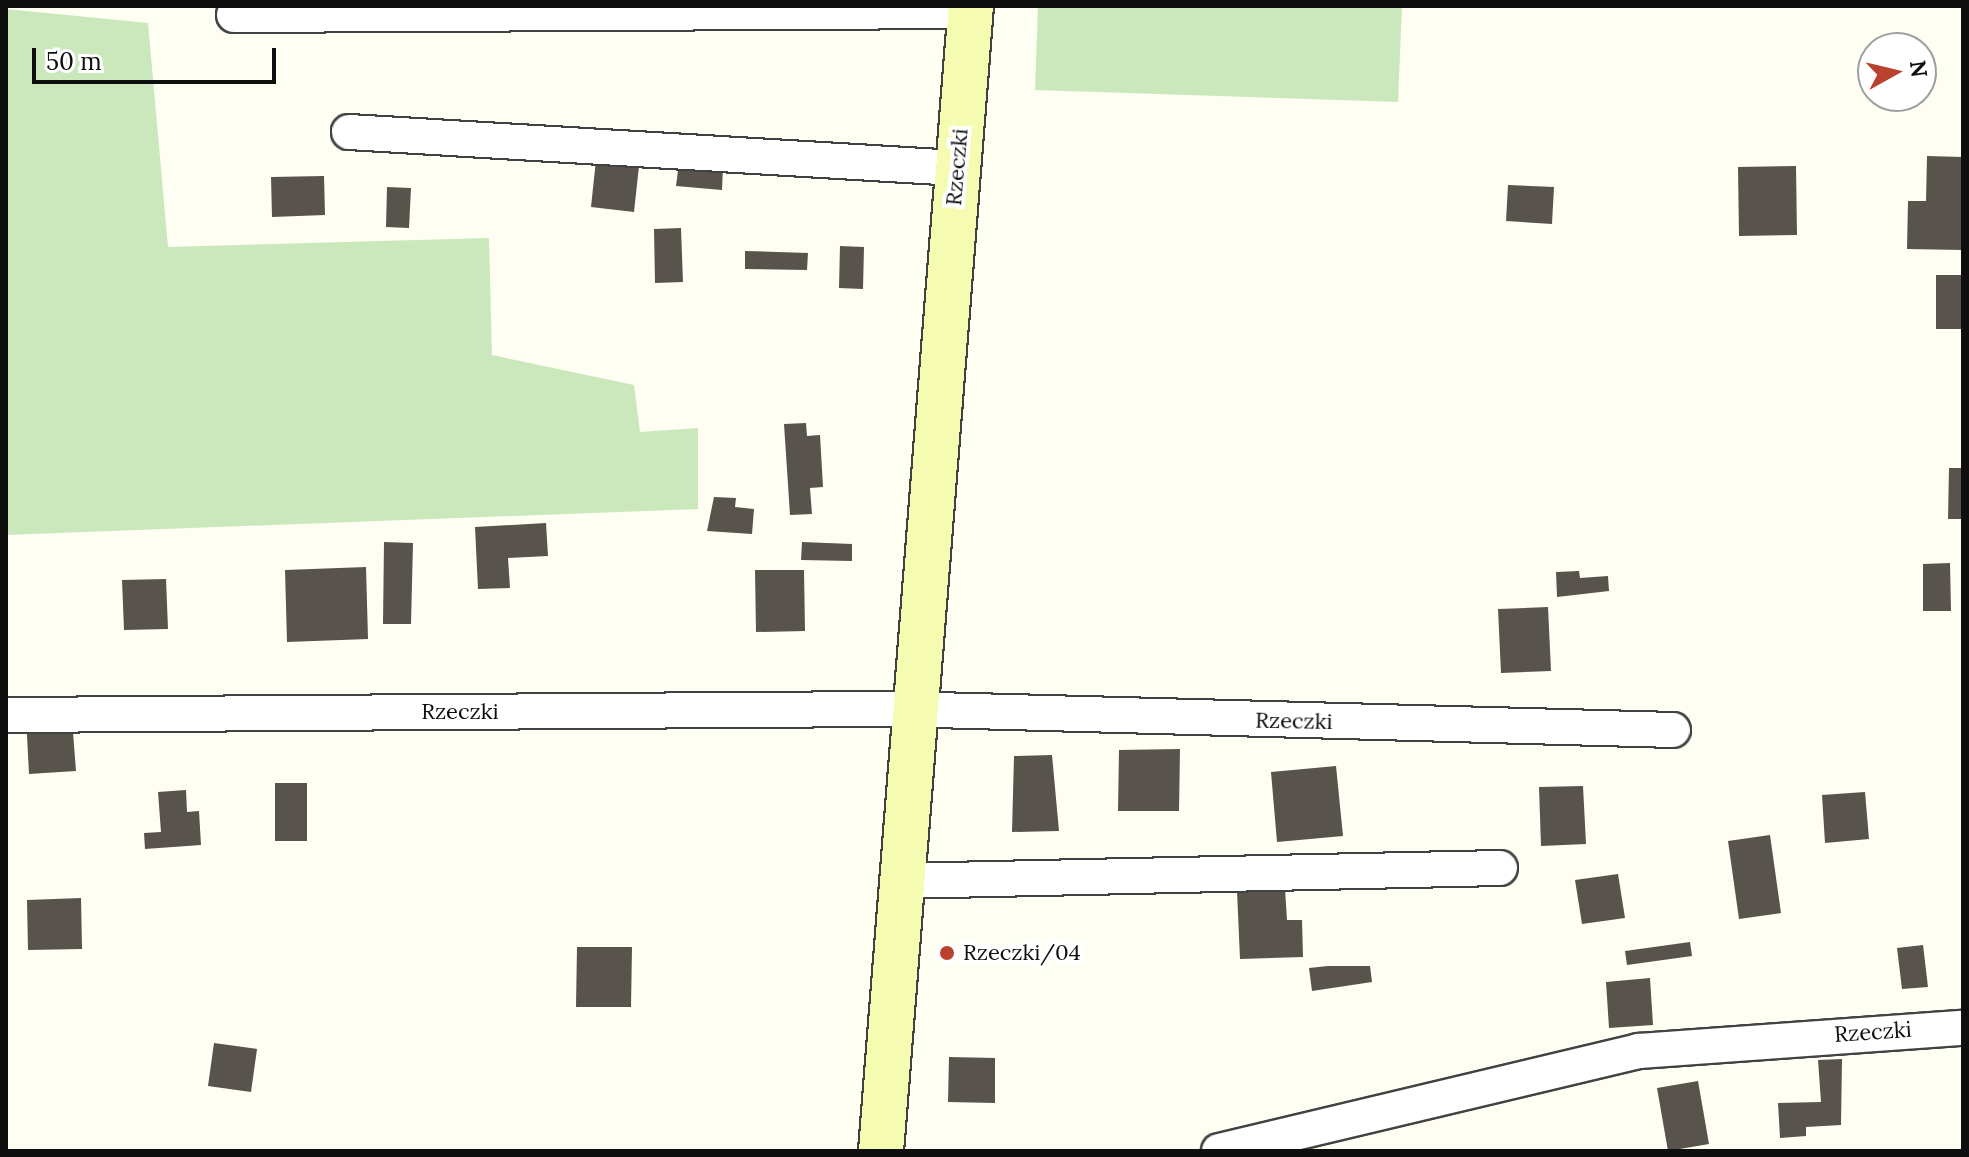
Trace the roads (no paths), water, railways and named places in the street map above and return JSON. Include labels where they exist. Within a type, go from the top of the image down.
[{"type":"main road","name":"Rzeczki","points":[[881,1151],[971,8]]},
{"type":"street","points":[[234,15],[971,8]]},
{"type":"street","points":[[349,132],[957,168]]},
{"type":"street","name":"Rzeczki","points":[[6,715],[914,712],[1673,730]]},
{"type":"street","points":[[900,881],[1500,868]]},
{"type":"street","name":"Rzeczki","points":[[1219,1151],[1639,1051],[1963,1028]]},
{"type":"place","name":"Rzeczki/04","points":[[947,953]]}]
